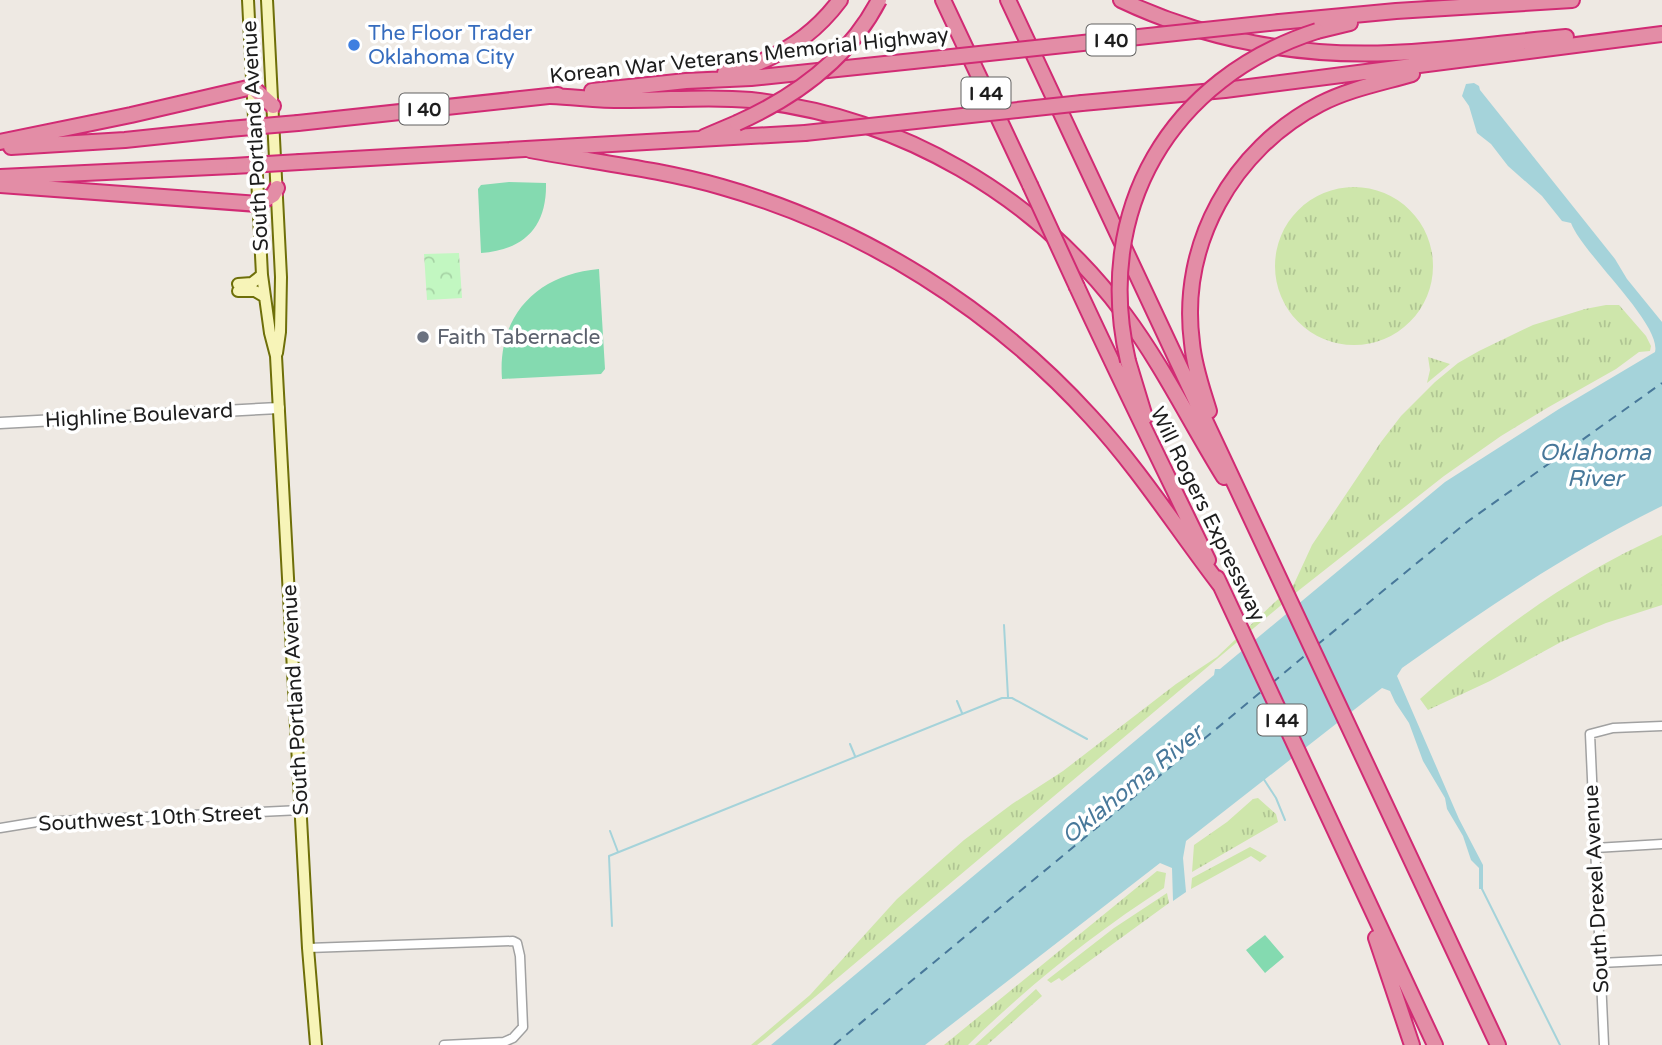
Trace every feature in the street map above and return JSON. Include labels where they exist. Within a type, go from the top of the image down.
[{"type":"highway","points":[[686,82],[749,67],[782,53],[816,28],[840,0]]},
{"type":"highway","points":[[693,141],[767,109],[818,76],[850,42],[879,0]]},
{"type":"highway","name":"Will Rogers Expressway","points":[[943,0],[1435,1045]]},
{"type":"highway","name":"Will Rogers Expressway","points":[[1008,0],[1498,1045]]},
{"type":"highway","points":[[1121,0],[1182,24],[1227,37],[1277,48],[1332,53],[1392,53],[1662,32]]},
{"type":"highway","points":[[1471,0],[1502,4]]},
{"type":"highway","name":"I 40","points":[[1502,4],[1572,0]]},
{"type":"highway","name":"Korean War Veterans Memorial Highway","points":[[0,148],[125,140],[1279,22],[1502,4]]},
{"type":"highway","points":[[1153,444],[1128,361],[1120,314],[1121,257],[1128,221],[1148,169],[1172,130],[1203,95],[1262,53],[1317,31],[1396,11]]},
{"type":"highway","name":"I 40","points":[[0,177],[805,133],[1225,90],[1662,32]]},
{"type":"highway","points":[[1224,459],[1196,369],[1190,324],[1192,285],[1200,248],[1209,220],[1223,194],[1258,149],[1304,113],[1344,93],[1455,61]]},
{"type":"highway","points":[[0,142],[252,87],[273,106]]},
{"type":"highway","points":[[551,96],[629,100],[716,97],[789,105],[855,121],[896,136],[933,153],[989,185],[1030,215],[1064,247],[1126,315],[1156,360],[1256,530]]},
{"type":"highway","points":[[530,150],[666,173],[742,193],[826,225],[911,270],[992,325],[1074,398],[1138,472],[1181,535],[1220,585]]},
{"type":"highway","points":[[0,185],[258,204],[272,195],[277,188]]},
{"type":"highway","points":[[1357,880],[1412,1045]]},
{"type":"highway","points":[[1480,1006],[1508,1045]]},
{"type":"main road","name":"South Portland Avenue","points":[[247,0],[262,275],[276,356]]},
{"type":"main road","name":"South Portland Avenue","points":[[267,0],[281,303],[276,356],[308,948],[316,1045]]},
{"type":"main road","points":[[262,275],[251,283],[238,287],[255,291],[265,297]]},
{"type":"street","name":"Highline Boulevard","points":[[0,423],[279,408]]},
{"type":"street","name":"South Drexel Avenue","points":[[1604,1045],[1590,734],[1613,728],[1662,726]]},
{"type":"street","name":"Southwest 10th Street","points":[[0,828],[37,822],[301,810]]},
{"type":"street","points":[[1595,848],[1662,844]]},
{"type":"street","points":[[308,948],[513,941],[519,947],[523,1027],[513,1038],[504,1042],[444,1045]]},
{"type":"street","points":[[1600,963],[1662,960]]},
{"type":"green space","points":[[509,182],[546,183],[542,212],[537,224],[521,241],[496,251],[481,253],[478,189],[481,185]]},
{"type":"green space","points":[[1354,187],[1370,188],[1384,193],[1410,210],[1427,236],[1432,250],[1432,282],[1427,296],[1410,322],[1384,339],[1370,344],[1354,345],[1338,344],[1324,339],[1298,322],[1281,296],[1276,282],[1275,266],[1276,250],[1281,236],[1298,210],[1324,193],[1338,188]]},
{"type":"green space","points":[[459,253],[462,298],[427,300],[424,254]]},
{"type":"green space","points":[[599,269],[605,369],[601,374],[502,379],[502,356],[506,336],[514,317],[526,302],[557,279]]},
{"type":"green space","points":[[1606,305],[1619,305],[1646,336],[1651,346],[1650,351],[1639,352],[1616,369],[1501,436],[1444,476],[1298,591],[765,1039],[757,1045],[751,1045],[810,995],[897,899],[964,840],[1063,771],[1176,684],[1217,657],[1294,584],[1312,545],[1381,442],[1401,416],[1435,382],[1458,363],[1533,325]]},
{"type":"green space","points":[[1428,357],[1450,364],[1427,383],[1430,370]]},
{"type":"green space","points":[[1662,535],[1662,605],[1606,623],[1561,642],[1490,681],[1428,710],[1420,699],[1477,650],[1535,607],[1595,569]]},
{"type":"green space","points":[[1258,798],[1276,814],[1278,822],[1192,872],[1194,845],[1227,822],[1253,799]]},
{"type":"green space","points":[[1250,847],[1267,856],[1260,862],[1251,856],[1191,889],[1192,878]]},
{"type":"green space","points":[[1157,871],[1166,873],[1164,888],[1062,962],[968,1045],[944,1045]]},
{"type":"green space","points":[[1167,893],[1169,903],[1062,981],[1059,978],[1051,983],[1047,980],[1114,928]]},
{"type":"green space","points":[[1265,935],[1284,957],[1265,973],[1246,950]]},
{"type":"green space","points":[[1036,989],[1042,996],[987,1045],[975,1045]]},
{"type":"water","name":"Oklahoma River","points":[[1474,83],[1662,322],[1662,506],[1594,542],[1529,582],[1402,668],[1397,676],[1459,819],[1483,865],[1483,889],[1479,889],[1479,868],[1471,860],[1463,836],[1447,809],[1445,798],[1423,761],[1409,723],[1390,691],[1382,688],[1186,841],[1183,858],[1186,892],[1173,901],[1172,868],[1160,863],[925,1045],[771,1045],[1214,675],[1215,669],[1220,669],[1445,482],[1655,352],[1654,340],[1646,324],[1578,236],[1571,223],[1562,221],[1542,196],[1508,166],[1491,144],[1477,133],[1469,106],[1462,96],[1466,84]]},
{"type":"waterway","points":[[1004,625],[1008,697]]},
{"type":"waterway","points":[[612,926],[609,856],[1002,698],[1012,698],[1087,739]]},
{"type":"waterway","points":[[957,701],[962,713]]},
{"type":"waterway","points":[[850,744],[855,756]]},
{"type":"waterway","points":[[1263,778],[1276,798],[1285,820]]},
{"type":"waterway","points":[[610,831],[618,852]]},
{"type":"waterway","points":[[1482,889],[1560,1045]]},
{"type":"ferry route","points":[[1317,645],[1467,522],[1662,383]]},
{"type":"ferry route","points":[[1272,683],[1308,653]]},
{"type":"ferry route","points":[[834,1045],[1262,691]]},
{"type":"place","name":"The Floor Trader Oklahoma City","points":[[354,45]]},
{"type":"place","name":"Faith Tabernacle","points":[[423,337]]}]
